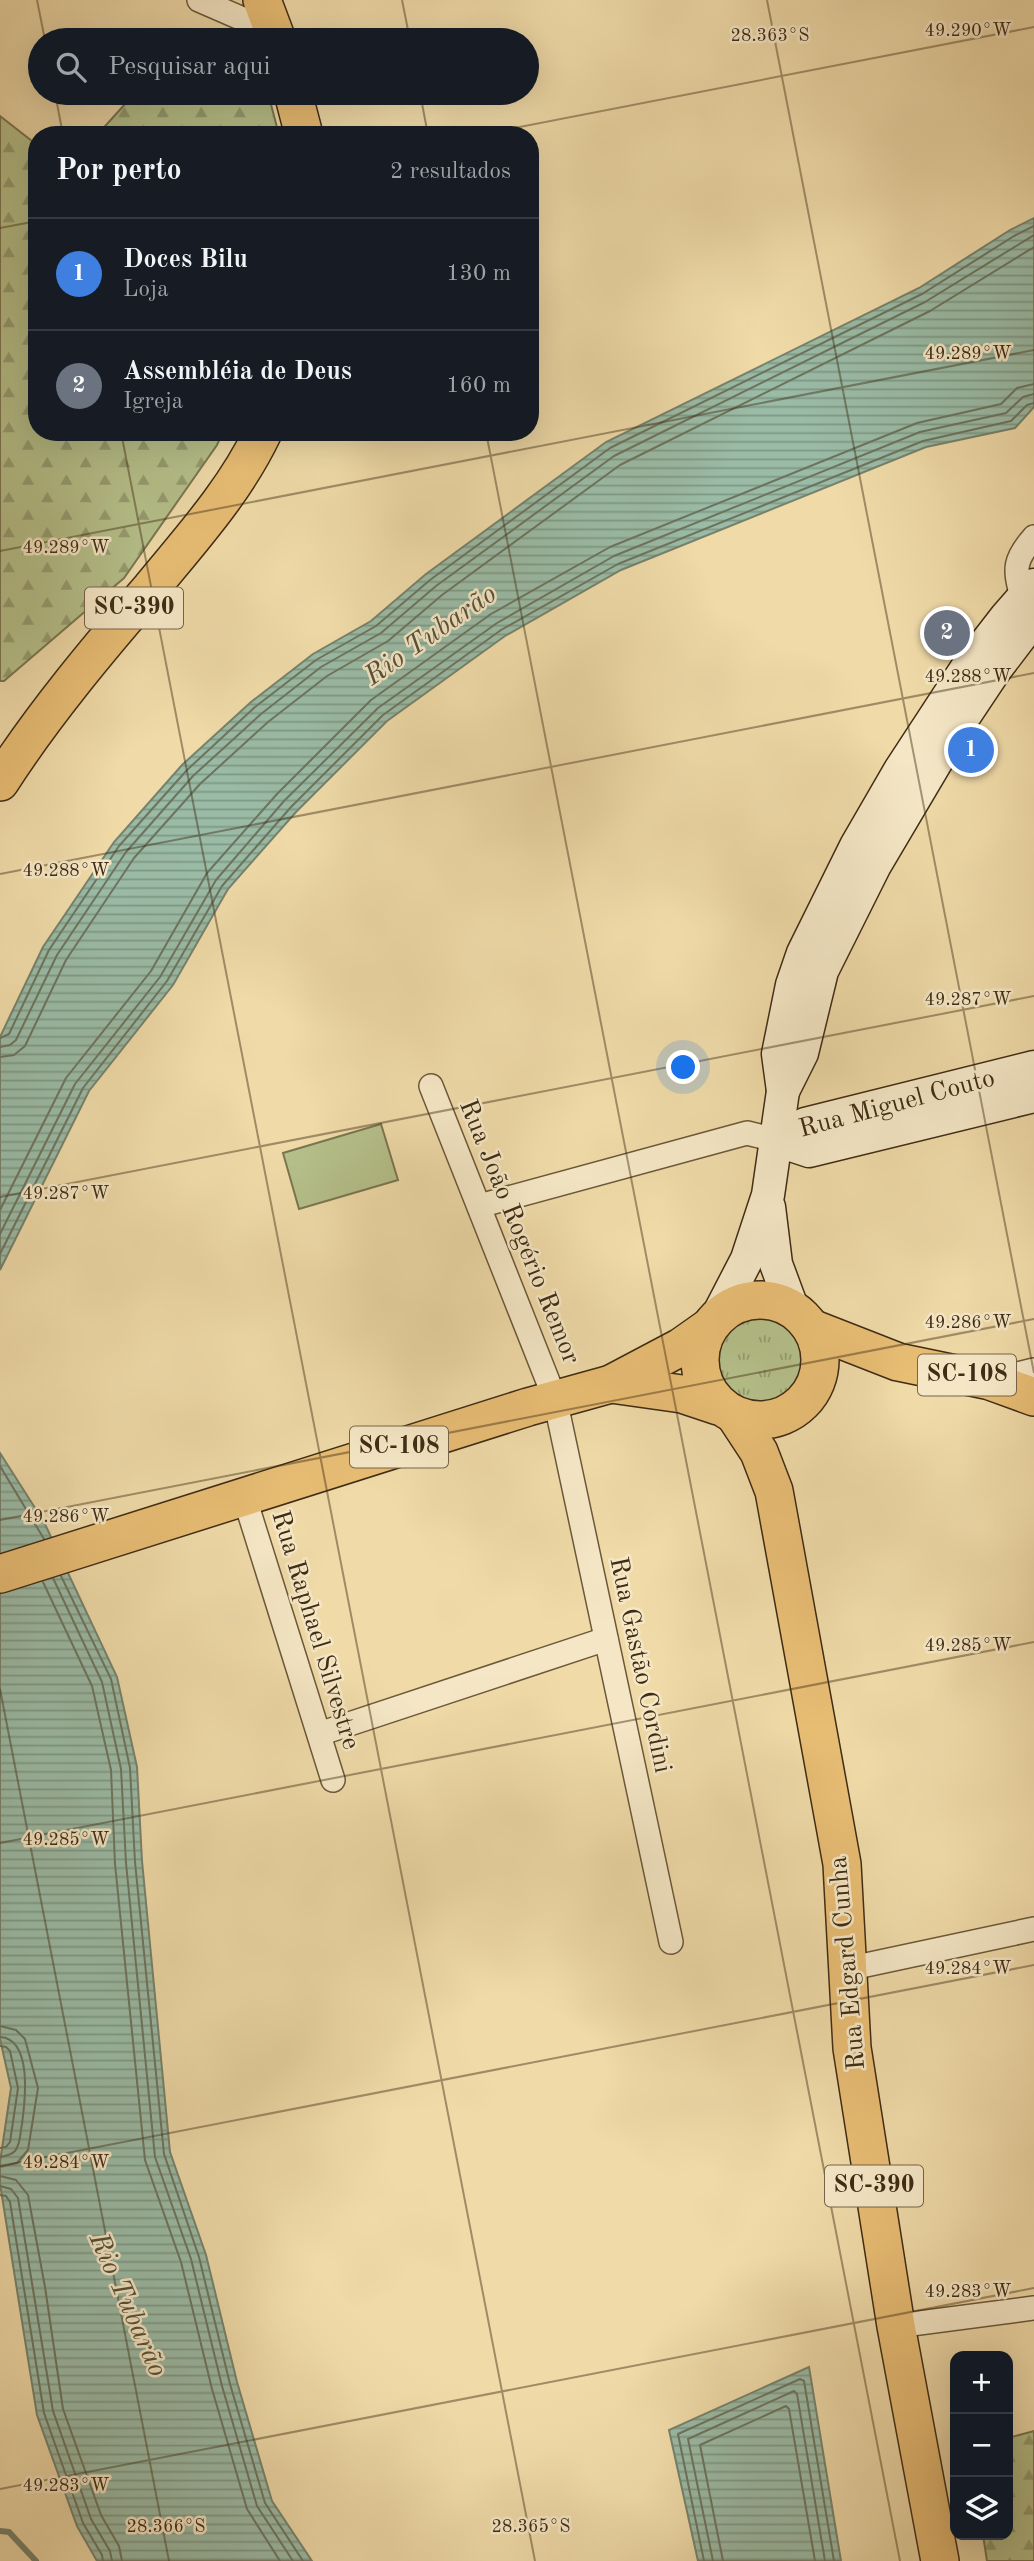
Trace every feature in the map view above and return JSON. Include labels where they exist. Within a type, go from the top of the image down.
[{"type":"main road","points":[[296,105],[302,126]]},
{"type":"main road","name":"SC-390","points":[[0,782],[87,666],[205,524],[231,488],[258,441]]},
{"type":"main road","points":[[768,1195],[776,1264],[802,1319],[818,1345],[820,1362],[817,1379],[805,1400],[785,1416],[769,1421],[752,1421],[727,1411],[705,1389],[699,1368],[700,1347],[747,1259],[768,1195],[783,1091],[778,1054],[792,985],[803,953],[833,918],[856,846],[911,777],[968,666],[1031,603]]},
{"type":"main road","name":"Rua Miguel Couto","points":[[776,1140],[805,1125],[1034,1067]]},
{"type":"main road","name":"Rua Miguel Couto","points":[[776,1140],[809,1151],[1034,1096]]},
{"type":"main road","points":[[713,1322],[735,1304],[755,1300],[775,1301],[802,1319]]},
{"type":"main road","name":"SC-108","points":[[802,1319],[898,1362],[990,1381],[1034,1397]]},
{"type":"main road","name":"SC-108","points":[[0,1574],[555,1399],[611,1384],[655,1362],[713,1322]]},
{"type":"main road","name":"SC-108","points":[[805,1400],[847,1373],[898,1362]]},
{"type":"main road","name":"SC-108","points":[[611,1384],[682,1394],[727,1411]]},
{"type":"main road","name":"Rua Edgard Cunha","points":[[774,1491],[788,1426],[805,1400]]},
{"type":"main road","name":"Rua Edgard Cunha","points":[[727,1411],[759,1452],[774,1491],[842,1864],[851,2039],[896,2326],[940,2561]]},
{"type":"street","points":[[199,0],[271,25]]},
{"type":"street","points":[[1031,603],[1015,574],[1019,558],[1034,537]]},
{"type":"street","name":"Rua João Rogério Remor","points":[[431,1086],[555,1399]]},
{"type":"street","points":[[479,1206],[747,1133],[776,1140]]},
{"type":"street","points":[[990,1381],[1034,1370]]},
{"type":"street","name":"Rua Gastão Cordini","points":[[555,1399],[671,1942]]},
{"type":"street","name":"Rua Raphael Silvestre","points":[[244,1496],[333,1780]]},
{"type":"street","points":[[319,1734],[606,1639]]},
{"type":"street","points":[[847,1969],[1034,1929]]},
{"type":"street","points":[[896,2326],[1034,2308]]},
{"type":"green space","points":[[124,105],[271,105],[277,126],[105,126]]},
{"type":"green space","points":[[0,116],[28,138],[28,441],[219,441],[124,578],[4,681],[0,681]]},
{"type":"green space","points":[[381,1124],[398,1180],[299,1209],[283,1153]]},
{"type":"green space","points":[[758,1309],[777,1312],[794,1323],[805,1340],[808,1359],[805,1378],[794,1395],[777,1406],[758,1409],[739,1406],[722,1395],[711,1378],[708,1359],[711,1340],[722,1323],[739,1312]]},
{"type":"green space","points":[[1034,2431],[1034,2561],[987,2561],[984,2540],[1013,2540],[1013,2437]]},
{"type":"water","name":"Rio Tubarão","points":[[1034,218],[1034,407],[1015,428],[926,447],[621,570],[505,636],[387,721],[296,812],[228,889],[173,985],[89,1091],[0,1270],[0,1037],[43,947],[114,842],[182,765],[251,702],[313,654],[371,621],[426,574],[606,442],[919,288],[1010,230]]},
{"type":"water","name":"Rio Tubarão","points":[[0,1453],[44,1522],[117,1677],[137,1767],[142,1861],[170,2152],[206,2255],[237,2382],[272,2501],[312,2561],[97,2561],[77,2526],[37,2415],[0,2184],[0,2162],[11,2088],[0,2039]]},
{"type":"water","points":[[809,2367],[841,2561],[698,2561],[669,2430]]},
{"type":"waterway","points":[[0,2531],[9,2532],[36,2561]]},
{"type":"place","name":"Assembléia de Deus","points":[[947,633]]},
{"type":"place","name":"Doces Bilu","points":[[971,750]]}]
